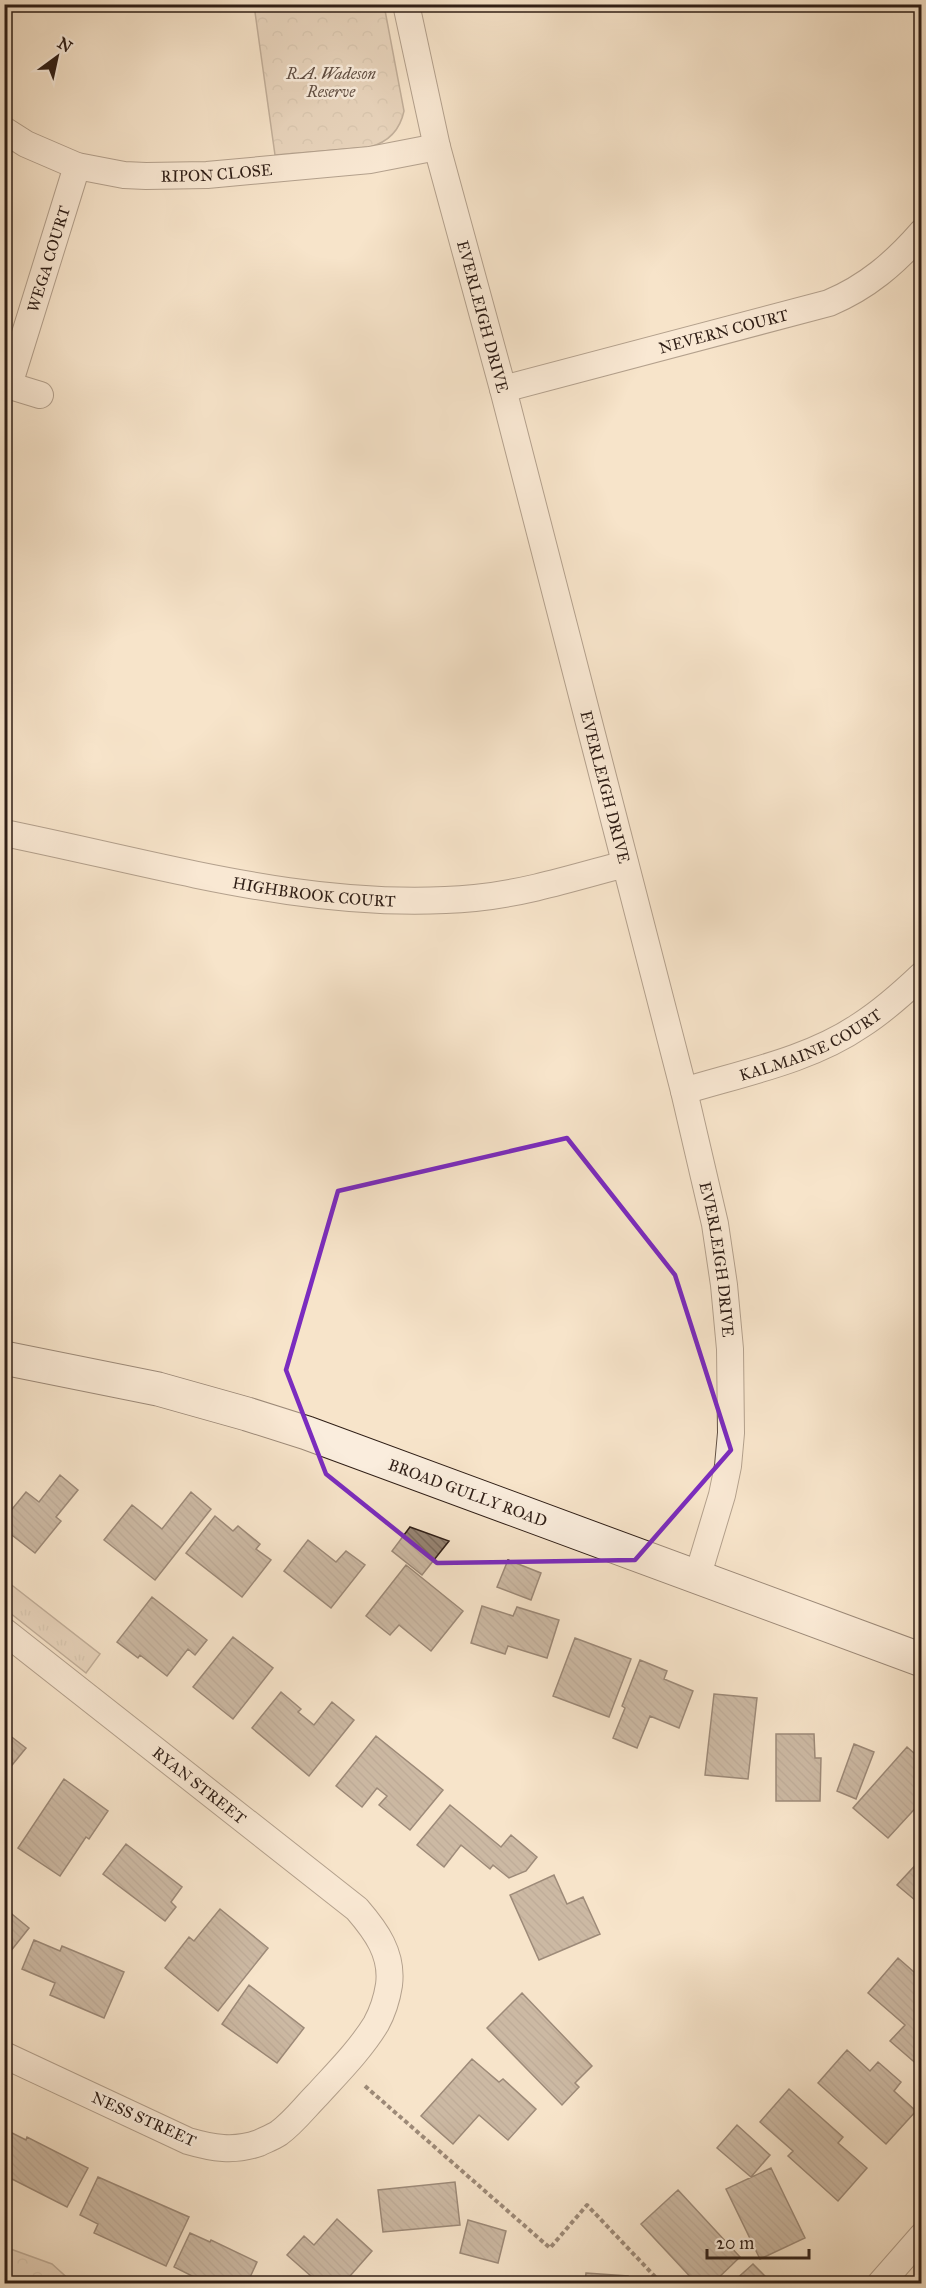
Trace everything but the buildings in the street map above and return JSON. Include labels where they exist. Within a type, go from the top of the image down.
[{"type":"street","name":"EVERLEIGH DRIVE","points":[[406,4],[437,147],[503,389],[684,1091],[715,1224],[724,1285],[731,1372],[731,1433],[729,1466],[697,1578]]},
{"type":"street","name":"RIPON CLOSE","points":[[4,130],[26,144],[77,166],[124,175],[174,177],[370,160],[437,147]]},
{"type":"street","name":"WEGA COURT","points":[[40,395],[7,384],[77,166]]},
{"type":"street","name":"NEVERN COURT","points":[[503,389],[829,303],[871,281],[889,267],[921,232]]},
{"type":"street","name":"HIGHBROOK COURT","points":[[4,833],[256,886],[312,895],[389,901],[436,901],[521,891],[625,864]]},
{"type":"street","name":"KALMAINE COURT","points":[[684,1091],[768,1066],[828,1043],[861,1026],[921,975]]},
{"type":"street","name":"BROAD GULLY ROAD","points":[[4,1358],[158,1389],[307,1433],[921,1660]]},
{"type":"street","name":"RYAN STREET","points":[[4,1631],[349,1902],[374,1929],[385,1948]]},
{"type":"street","name":"NESS STREET","points":[[4,2055],[188,2140],[213,2148],[238,2149],[278,2134],[297,2117],[366,2038],[384,2007],[389,1985],[385,1948]]},
{"type":"street","points":[[879,2283],[921,2236]]},
{"type":"path","points":[[373,2092],[550,2248],[587,2205],[662,2283]]},
{"type":"highlighted area","points":[[567,1138],[675,1275],[731,1450],[635,1560],[437,1563],[326,1474],[286,1370],[338,1191]]},
{"type":"green space","name":"R.A. Wadeson Reserve","points":[[254,5],[384,5],[404,111],[400,124],[392,134],[382,142],[370,147],[275,155]]},
{"type":"green space","points":[[4,1579],[100,1654],[86,1673],[5,1609]]},
{"type":"green space","points":[[5,2247],[52,2264],[73,2283],[5,2283]]}]
